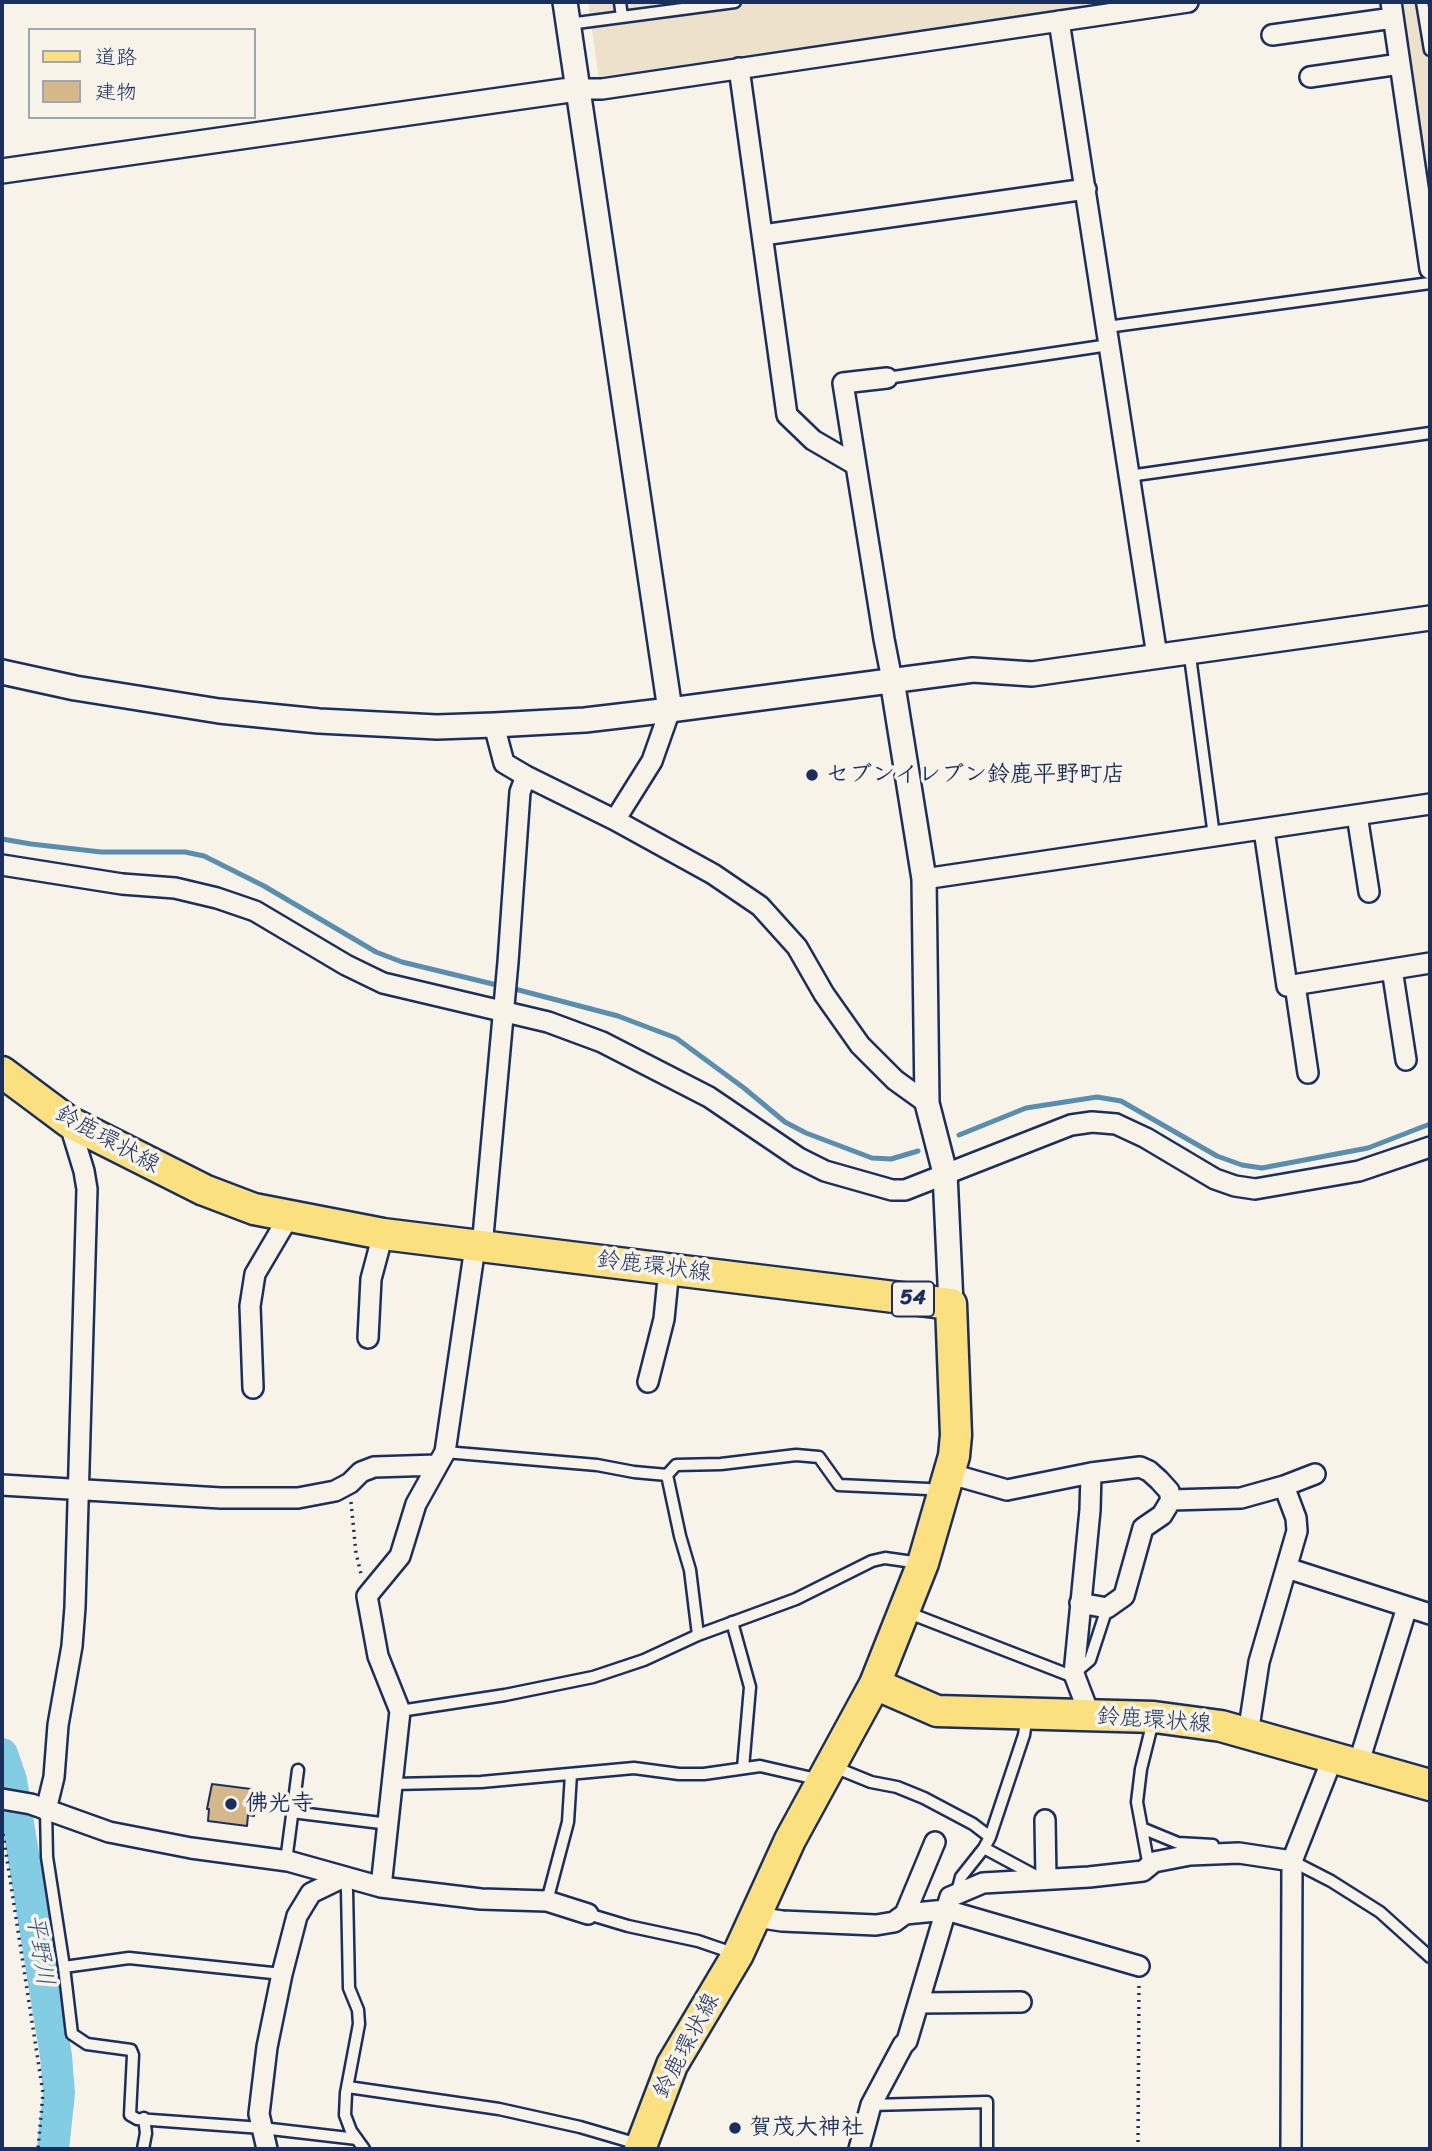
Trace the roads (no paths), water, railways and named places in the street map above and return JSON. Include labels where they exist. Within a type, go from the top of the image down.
[{"type":"main road","name":"鈴鹿環状線","points":[[2,1072],[69,1122],[204,1190],[254,1209],[288,1218],[478,1247],[951,1304],[956,1435],[946,1485],[923,1563],[875,1684],[790,1840],[738,1954],[672,2065],[641,2147]]},
{"type":"main road","name":"鈴鹿環状線","points":[[875,1684],[937,1711],[1154,1717],[1221,1726],[1430,1785]]},
{"type":"street","points":[[2,171],[577,89],[602,89],[1188,2]]},
{"type":"street","points":[[1272,35],[1392,10],[1430,269]]},
{"type":"street","points":[[566,13],[670,710],[652,761],[615,820]]},
{"type":"street","points":[[1059,21],[1157,656]]},
{"type":"street","points":[[1310,76],[1400,64]]},
{"type":"street","points":[[739,68],[787,415],[813,440],[856,465]]},
{"type":"street","points":[[763,236],[1086,189]]},
{"type":"street","points":[[887,378],[842,383],[924,879],[927,1103],[945,1172],[951,1304]]},
{"type":"street","points":[[2,672],[75,688],[219,711],[318,721],[437,727],[494,726],[584,720],[670,710],[973,670],[1032,674],[1430,618]]},
{"type":"street","points":[[494,726],[504,763],[713,874],[760,906],[797,947],[824,994],[860,1045],[895,1080],[927,1103]]},
{"type":"street","points":[[381,1887],[400,1712],[378,1656],[368,1596],[400,1556],[416,1504],[441,1458],[478,1247],[504,1007],[520,792],[526,776]]},
{"type":"street","points":[[924,879],[1430,804]]},
{"type":"street","points":[[1357,816],[1369,892]]},
{"type":"street","points":[[1264,830],[1287,986],[1430,962]]},
{"type":"street","points":[[2,865],[102,881],[175,888],[255,911],[367,977],[383,983],[504,1007],[602,1041],[709,1097],[790,1153],[825,1171],[874,1186],[905,1190],[945,1172],[1071,1125],[1092,1122],[1116,1124],[1146,1138],[1215,1179],[1255,1189],[1359,1171],[1430,1147]]},
{"type":"street","points":[[1392,969],[1406,1060]]},
{"type":"street","points":[[1296,985],[1308,1073]]},
{"type":"street","points":[[39,1807],[54,1777],[58,1725],[72,1646],[75,1607],[87,1189],[69,1122]]},
{"type":"street","points":[[253,1388],[250,1306],[255,1274],[288,1218]]},
{"type":"street","points":[[368,1338],[371,1279],[383,1234]]},
{"type":"street","points":[[648,1382],[664,1319],[668,1269]]},
{"type":"street","points":[[2,1485],[221,1498],[298,1498],[335,1491],[350,1483],[360,1472],[374,1467],[441,1458]]},
{"type":"street","points":[[946,1485],[1007,1490],[1091,1473],[1140,1468],[1149,1471],[1168,1491],[1171,1500],[1163,1515],[1143,1528],[1124,1596],[1107,1608],[1080,1603]]},
{"type":"street","points":[[1090,1716],[1074,1675],[1090,1510],[1091,1473]]},
{"type":"street","points":[[1171,1500],[1241,1498],[1315,1474]]},
{"type":"street","points":[[1248,1734],[1259,1662],[1297,1531],[1296,1518],[1284,1486]]},
{"type":"street","points":[[1287,1569],[1430,1614]]},
{"type":"street","points":[[1291,2149],[1292,1861],[1346,1761],[1407,1607]]},
{"type":"street","points":[[2,1799],[39,1807],[109,1832],[191,1848],[286,1861],[381,1887],[481,1899],[547,1901],[588,1914]]},
{"type":"street","points":[[1044,1879],[1045,1820]]},
{"type":"street","points":[[905,1914],[935,1842]]},
{"type":"street","points":[[859,2149],[872,2105],[907,2041],[950,1897],[957,1892],[983,1883],[1143,1871],[1154,1862],[1190,1854],[1239,1853],[1292,1861]]},
{"type":"street","points":[[267,2149],[259,2114],[266,2057],[282,1974],[297,1916],[311,1893],[344,1877]]},
{"type":"street","points":[[755,1917],[876,1926],[894,1922],[905,1914],[946,1910],[1139,1966]]},
{"type":"street","points":[[919,2003],[1021,2003]]},
{"type":"lane","points":[[620,2],[622,17]]},
{"type":"lane","points":[[566,13],[622,17],[735,2]]},
{"type":"lane","points":[[1422,2],[1430,50]]},
{"type":"lane","points":[[887,378],[1108,336],[1430,284]]},
{"type":"lane","points":[[1129,476],[1430,433]]},
{"type":"lane","points":[[1191,664],[1214,837]]},
{"type":"lane","points":[[667,1475],[676,1465],[721,1464],[796,1455],[819,1457],[839,1485],[928,1489],[946,1485]]},
{"type":"lane","points":[[441,1458],[597,1465],[667,1475]]},
{"type":"lane","points":[[667,1475],[690,1570],[698,1635]]},
{"type":"lane","points":[[400,1712],[593,1677],[644,1660],[698,1635],[796,1599],[872,1561],[885,1558],[923,1563]]},
{"type":"lane","points":[[905,1611],[1074,1675],[1090,1660],[1107,1608]]},
{"type":"lane","points":[[732,1622],[750,1687],[743,1768]]},
{"type":"lane","points":[[957,1892],[961,1877],[985,1847],[990,1836],[1024,1735],[1027,1715]]},
{"type":"lane","points":[[1149,1867],[1137,1802],[1138,1786],[1154,1717]]},
{"type":"lane","points":[[394,1784],[481,1783],[634,1768],[679,1774],[704,1774],[771,1767],[826,1773],[897,1787],[924,1798],[990,1836]]},
{"type":"lane","points":[[286,1861],[298,1770]]},
{"type":"lane","points":[[547,1901],[568,1822],[571,1774]]},
{"type":"lane","points":[[39,1807],[72,2034],[87,2044],[131,2050],[130,2115],[137,2119],[262,2128],[357,2139]]},
{"type":"lane","points":[[292,1812],[389,1824]]},
{"type":"lane","points":[[1144,1829],[1178,1843],[1224,1846],[1239,1853]]},
{"type":"lane","points":[[985,1847],[1044,1879]]},
{"type":"lane","points":[[1292,1861],[1331,1881],[1380,1912],[1430,1956]]},
{"type":"lane","points":[[344,1877],[347,1890],[349,1988],[358,2010],[359,2024],[345,2115],[364,2149]]},
{"type":"lane","points":[[588,1914],[698,1941],[738,1954]]},
{"type":"lane","points":[[64,1968],[128,1958],[282,1974]]},
{"type":"lane","points":[[348,2087],[499,2109],[580,2127],[641,2147]]},
{"type":"lane","points":[[872,2105],[987,2102],[987,2149]]},
{"type":"lane","points":[[143,2149],[146,2133],[144,2119]]},
{"type":"waterway","points":[[2,839],[101,852],[185,852],[204,856],[264,886],[376,952],[402,962],[501,986]]},
{"type":"waterway","points":[[511,988],[618,1016],[676,1038],[785,1122],[806,1133],[872,1158],[891,1159],[918,1151]]},
{"type":"waterway","points":[[959,1135],[1026,1108],[1097,1097],[1121,1101],[1217,1156],[1242,1165],[1262,1168],[1368,1148],[1430,1124]]},
{"type":"waterway","name":"平野川","points":[[2,1754],[11,1780],[56,2056],[59,2093],[53,2149]]},
{"type":"place","name":"セブンイレブン鈴鹿平野町店","points":[[812,775]]},
{"type":"place","name":"佛光寺","points":[[231,1804]]},
{"type":"place","name":"賀茂大神社","points":[[735,2128]]}]
